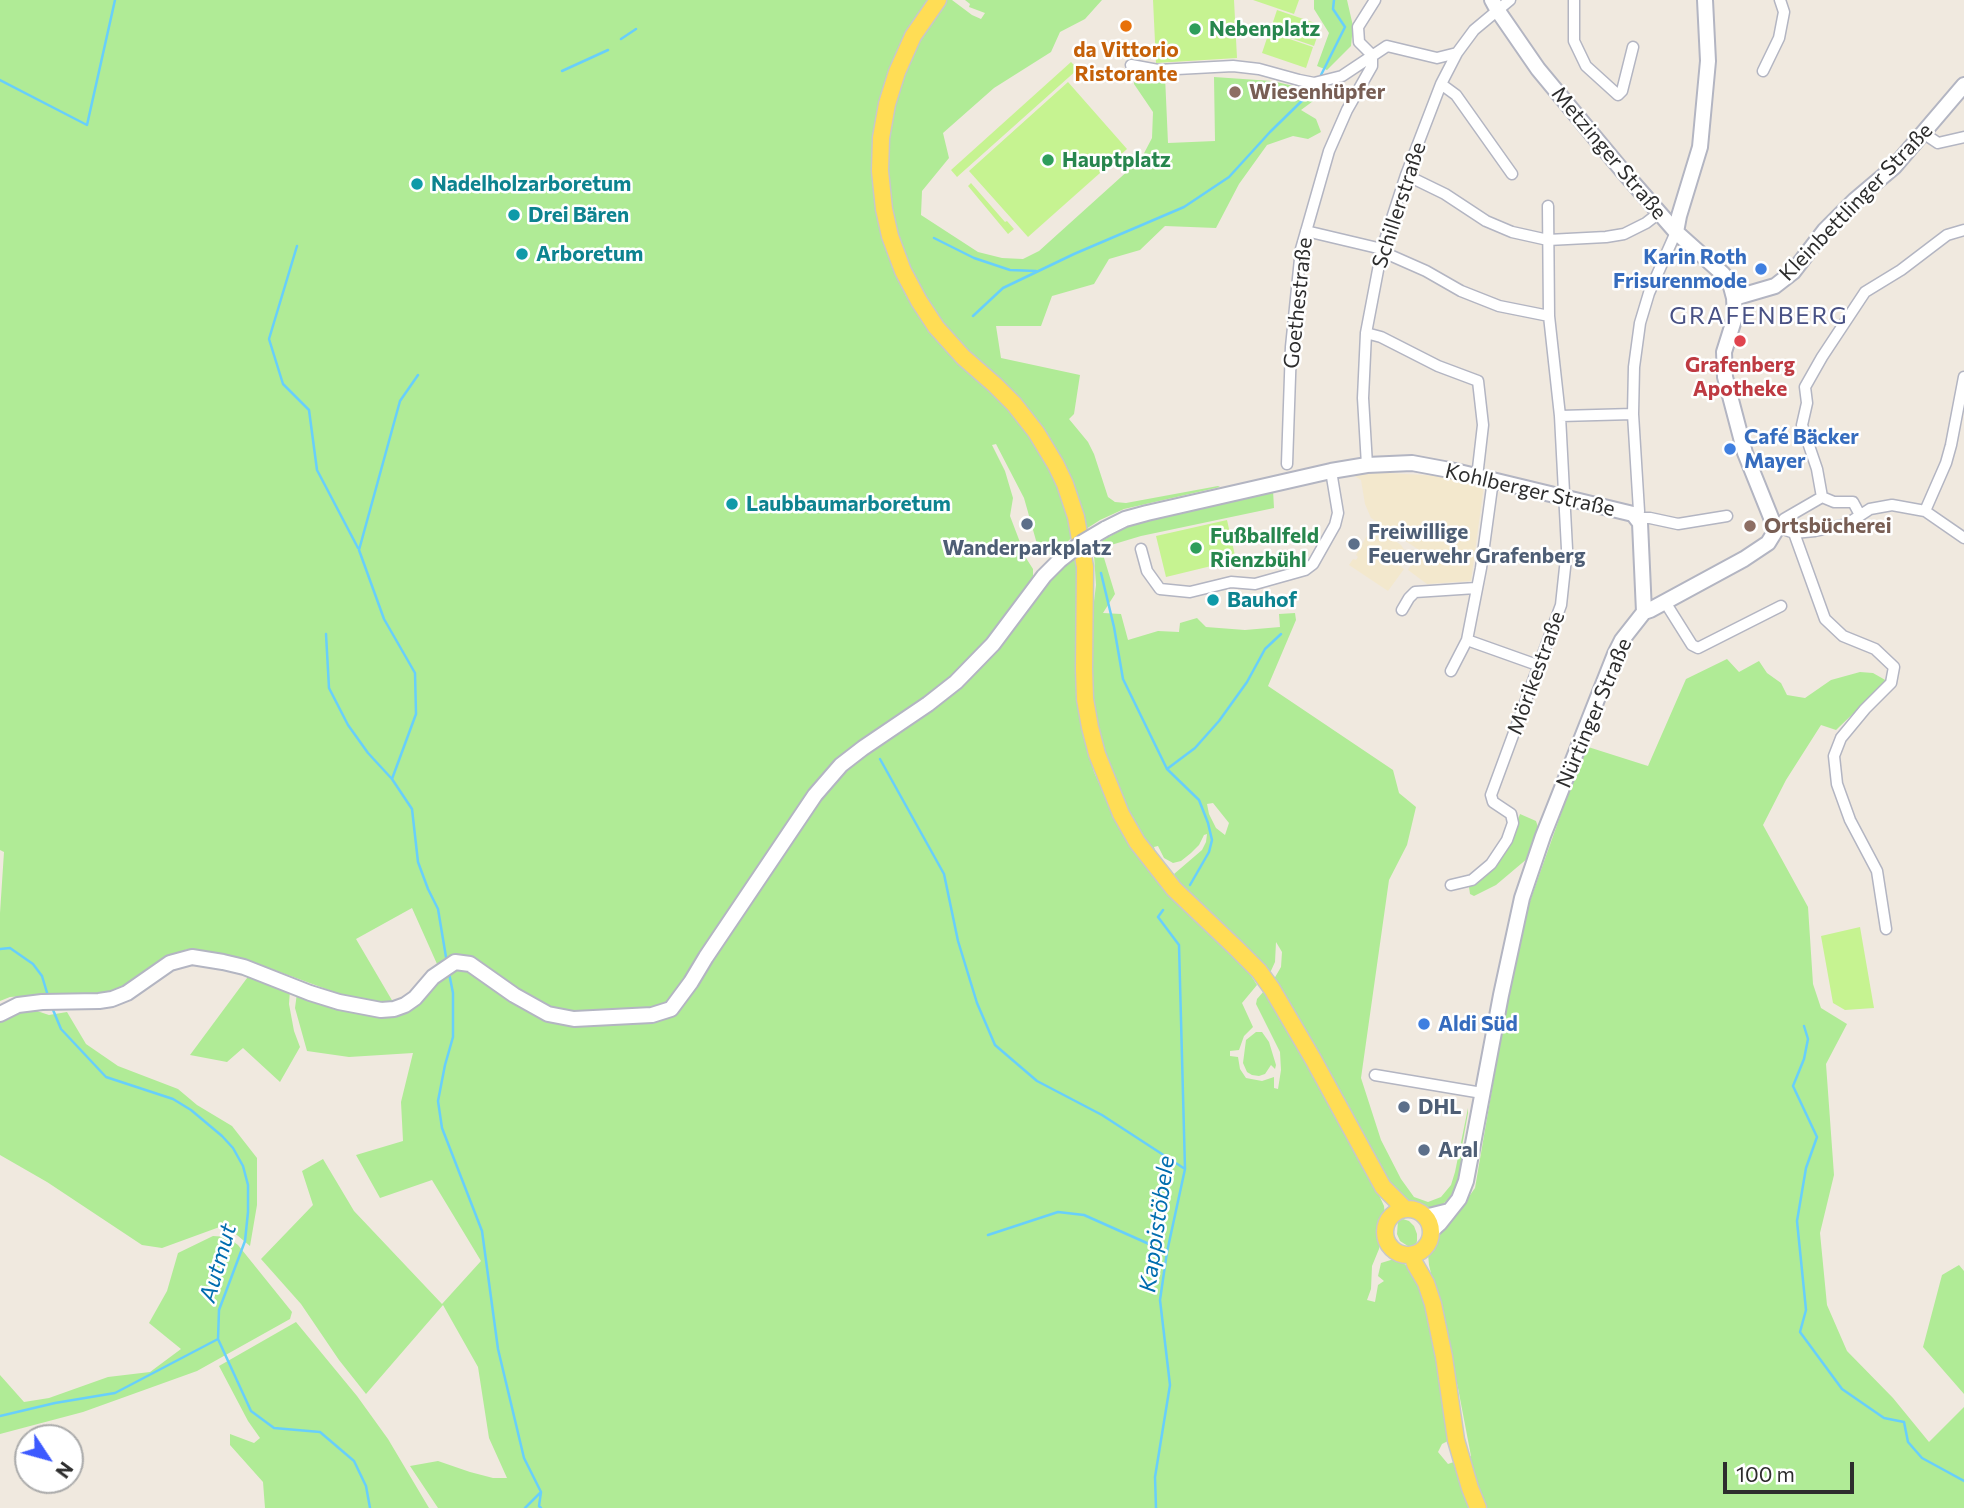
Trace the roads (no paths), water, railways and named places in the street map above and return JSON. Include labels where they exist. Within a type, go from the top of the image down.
[{"type":"main road","points":[[938,0],[913,36],[897,72],[887,104],[881,138],[880,171],[884,209],[890,236],[903,271],[936,327],[963,357],[1014,404],[1036,432],[1065,484],[1076,517],[1085,567],[1084,668],[1090,727],[1100,764],[1121,814],[1144,853],[1174,889],[1259,971],[1272,989],[1383,1187],[1405,1209]]},
{"type":"main road","points":[[1383,1187],[1390,1219]]},
{"type":"main road","points":[[1417,1253],[1397,1252],[1389,1244],[1385,1233],[1390,1219],[1399,1211],[1405,1209],[1419,1212],[1428,1224],[1427,1245],[1417,1253],[1415,1264],[1426,1283],[1433,1304],[1456,1440],[1478,1508]]},
{"type":"street","points":[[1372,55],[1359,42],[1357,27],[1375,0]]},
{"type":"street","name":"Schillerstraße","points":[[1367,465],[1363,398],[1366,333],[1382,248],[1441,84],[1457,53],[1495,6],[1510,0]]},
{"type":"street","points":[[1574,0],[1574,41],[1586,66],[1618,95],[1622,91],[1633,47]]},
{"type":"street","points":[[1644,612],[1633,414],[1634,367],[1640,323],[1649,293],[1676,232],[1700,147],[1708,61],[1705,0]]},
{"type":"street","points":[[1763,71],[1779,38],[1784,12],[1780,0]]},
{"type":"street","name":"Metzinger Straße","points":[[1495,6],[1538,69],[1658,213],[1723,274],[1730,284],[1734,298]]},
{"type":"street","points":[[1131,65],[1158,69],[1233,66],[1259,69],[1314,83],[1342,76],[1387,46],[1437,58],[1457,53]]},
{"type":"street","name":"Goethestraße","points":[[1287,464],[1291,347],[1301,249],[1329,151],[1347,110],[1372,66],[1372,55]]},
{"type":"street","points":[[1441,84],[1456,94],[1513,174]]},
{"type":"street","name":"Kleinbettlinger Straße","points":[[1734,298],[1775,286],[1794,272],[1825,230],[1894,167],[1964,85]]},
{"type":"street","points":[[1923,133],[1938,144],[1964,137]]},
{"type":"street","points":[[1406,176],[1445,194],[1486,221],[1512,232],[1548,240],[1624,234],[1646,223],[1658,213]]},
{"type":"street","name":"Mörikestraße","points":[[1451,885],[1472,880],[1491,864],[1507,840],[1513,823],[1511,814],[1493,802],[1491,795],[1561,606],[1567,549],[1560,416],[1549,316],[1548,206]]},
{"type":"street","points":[[1822,496],[1817,469],[1802,425],[1807,403],[1807,381],[1865,292],[1894,275],[1947,235],[1964,230]]},
{"type":"street","points":[[1306,231],[1382,248],[1392,256],[1461,291],[1499,306],[1549,316]]},
{"type":"street","points":[[1734,298],[1735,317],[1724,352],[1725,377],[1745,453],[1780,529],[1794,533],[1847,524],[1871,509],[1892,505],[1925,511],[1964,538]]},
{"type":"street","points":[[1366,333],[1381,337],[1438,366],[1478,381],[1483,425],[1477,477]]},
{"type":"street","points":[[1925,511],[1946,463],[1964,377]]},
{"type":"street","points":[[1560,416],[1633,414]]},
{"type":"street","name":"Kohlberger Straße","points":[[0,1014],[18,1004],[112,999],[127,993],[170,963],[192,957],[223,961],[310,993],[381,1010],[405,1005],[415,998],[433,977],[455,962],[470,964],[513,995],[548,1014],[574,1019],[652,1015],[671,1009],[816,795],[841,765],[956,682],[993,643],[1044,576],[1083,541],[1105,528],[1147,513],[1331,471],[1367,465],[1412,463],[1633,514],[1638,518],[1678,524],[1727,516]]},
{"type":"street","points":[[1141,549],[1146,571],[1160,589],[1190,592],[1231,582],[1255,584],[1306,570],[1313,564],[1335,525],[1338,513],[1331,471]]},
{"type":"street","points":[[1451,671],[1467,640],[1481,568],[1493,481]]},
{"type":"street","points":[[1780,529],[1784,519],[1822,496]]},
{"type":"street","points":[[1822,496],[1834,502],[1853,502],[1860,515]]},
{"type":"street","name":"Nürtinger Straße","points":[[1428,1224],[1440,1223],[1458,1199],[1466,1181],[1515,925],[1528,879],[1564,781],[1622,639],[1644,612],[1759,549],[1780,529]]},
{"type":"street","points":[[1794,533],[1825,619],[1843,636],[1875,649],[1894,667],[1891,683],[1841,738],[1834,756],[1837,784],[1850,820],[1877,871],[1886,929]]},
{"type":"street","points":[[1402,610],[1415,593],[1476,588]]},
{"type":"street","points":[[1665,602],[1692,645],[1698,648],[1781,606]]},
{"type":"street","points":[[1467,640],[1540,666]]},
{"type":"street","points":[[1375,1075],[1482,1093]]},
{"type":"waterway","points":[[0,80],[87,125],[115,0]]},
{"type":"waterway","points":[[1321,75],[1345,27],[1333,9],[1334,0]]},
{"type":"waterway","points":[[621,39],[636,29]]},
{"type":"waterway","points":[[562,71],[608,50]]},
{"type":"waterway","points":[[973,316],[1003,288],[1184,207],[1229,177],[1312,91]]},
{"type":"waterway","points":[[934,238],[974,258],[1010,270],[1036,271]]},
{"type":"waterway","points":[[297,246],[269,339],[283,384],[309,410],[317,470],[358,548]]},
{"type":"waterway","points":[[392,779],[416,714],[415,673],[384,619],[359,550],[400,401],[418,375]]},
{"type":"waterway","name":"Kappistöbele","points":[[1101,573],[1123,679],[1167,769],[1199,800],[1208,823],[1212,840],[1209,852],[1190,885]]},
{"type":"waterway","points":[[326,634],[329,688],[348,725],[368,753],[392,779],[412,809],[418,862],[438,909],[447,963]]},
{"type":"waterway","name":"Kappistöbele","points":[[1167,769],[1195,748],[1219,721],[1247,682],[1265,649],[1281,634]]},
{"type":"waterway","points":[[880,759],[944,874],[958,941],[977,1003],[995,1045],[1037,1081],[1102,1115],[1185,1169]]},
{"type":"waterway","name":"Kappistöbele","points":[[1156,1508],[1155,1477],[1170,1385],[1160,1300],[1167,1252],[1185,1169],[1179,945],[1158,917],[1163,910]]},
{"type":"waterway","name":"Autmut","points":[[0,949],[10,948],[33,964],[42,976],[48,996]]},
{"type":"waterway","points":[[449,973],[453,993],[453,1037],[438,1101],[442,1128],[482,1231],[498,1349],[524,1458],[541,1492],[541,1508]]},
{"type":"waterway","name":"Autmut","points":[[51,1005],[61,1029],[106,1077],[173,1099],[191,1110],[233,1148],[243,1166],[248,1185],[248,1212],[245,1241],[219,1310],[218,1339],[251,1411],[274,1428],[320,1432],[354,1461],[366,1486],[370,1508]]},
{"type":"waterway","points":[[1804,1026],[1808,1039],[1804,1059],[1793,1086],[1817,1137],[1806,1168],[1797,1221],[1806,1310],[1800,1332],[1842,1389],[1884,1418],[1904,1422],[1908,1442],[1922,1458],[1964,1481]]},
{"type":"waterway","points":[[988,1235],[1058,1212],[1084,1215],[1167,1252]]},
{"type":"waterway","points":[[0,1416],[115,1393],[218,1339]]},
{"type":"waterway","name":"Autmut","points":[[525,1508],[540,1493]]},
{"type":"place","name":"da Vittorio Ristorante","points":[[1126,26]]},
{"type":"place","name":"Nebenplatz","points":[[1195,29]]},
{"type":"place","name":"Wiesenhüpfer","points":[[1235,92]]},
{"type":"place","name":"Hauptplatz","points":[[1048,160]]},
{"type":"place","name":"Nadelholzarboretum","points":[[417,184]]},
{"type":"place","name":"Drei Bären","points":[[514,215]]},
{"type":"place","name":"Arboretum","points":[[522,254]]},
{"type":"place","name":"Karin Roth Frisurenmode","points":[[1761,269]]},
{"type":"place","name":"Grafenberg Apotheke","points":[[1740,341]]},
{"type":"place","name":"Café Bäcker Mayer","points":[[1730,449]]},
{"type":"place","name":"Laubbaumarboretum","points":[[732,504]]},
{"type":"place","name":"Wanderparkplatz","points":[[1027,524]]},
{"type":"place","name":"Ortsbücherei","points":[[1750,526]]},
{"type":"place","name":"Freiwillige Feuerwehr Grafenberg","points":[[1354,544]]},
{"type":"place","name":"Fußballfeld Rienzbühl","points":[[1196,548]]},
{"type":"place","name":"Bauhof","points":[[1213,600]]},
{"type":"place","name":"Aldi Süd","points":[[1424,1024]]},
{"type":"place","name":"DHL","points":[[1404,1107]]},
{"type":"place","name":"Aral","points":[[1424,1150]]},
{"type":"district","name":"GRAFENBERG","points":[[1759,316]]}]
